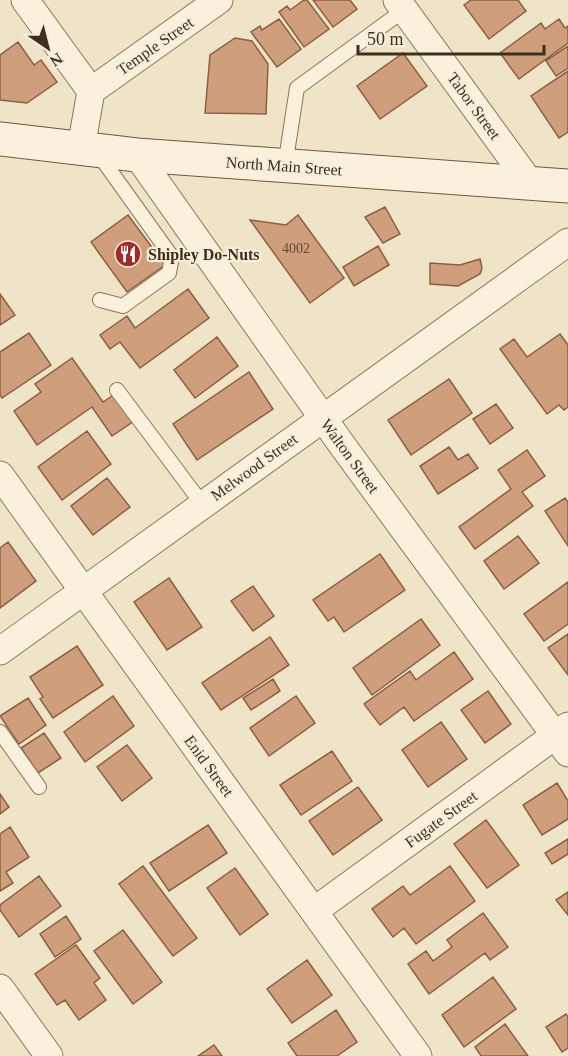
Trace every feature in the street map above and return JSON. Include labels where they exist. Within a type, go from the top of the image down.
[{"type":"main road","name":"North Main Street","points":[[7,146],[88,149],[137,155],[568,186]]},
{"type":"street","points":[[25,0],[91,91],[88,149]]},
{"type":"street","name":"Temple Street","points":[[91,91],[219,0]]},
{"type":"street","name":"Tabor Street","points":[[401,5],[530,183]]},
{"type":"street","name":"Walton Street","points":[[137,155],[322,418],[564,738]]},
{"type":"street","name":"Melwood Street","points":[[0,651],[568,242]]},
{"type":"street","name":"Enid Street","points":[[0,476],[418,1056]]},
{"type":"street","name":"Fugate Street","points":[[314,911],[564,738]]},
{"type":"street","points":[[0,988],[50,1056]]},
{"type":"lane","points":[[285,166],[297,88],[401,5]]},
{"type":"lane","points":[[88,149],[172,257],[169,273],[123,306],[100,300]]},
{"type":"lane","points":[[117,390],[203,504]]},
{"type":"lane","points":[[0,732],[39,787]]},
{"type":"building","points":[[307,0],[329,29],[304,47],[279,12],[287,6],[290,10]]},
{"type":"building","points":[[313,0],[350,0],[357,9],[333,27]]},
{"type":"building","points":[[471,0],[518,0],[526,11],[489,39],[464,5]]},
{"type":"building","points":[[279,19],[301,49],[277,67],[251,32],[260,26],[262,30]]},
{"type":"building","points":[[559,19],[565,28],[568,26],[568,43],[519,79],[500,53],[541,23],[545,29]]},
{"type":"building","points":[[235,38],[252,41],[268,64],[266,114],[205,113],[210,55]]},
{"type":"building","points":[[18,42],[34,65],[41,60],[57,82],[27,103],[0,100],[0,55]]},
{"type":"building","points":[[568,46],[568,68],[556,76],[546,61]]},
{"type":"building","points":[[403,53],[427,86],[380,119],[357,86]]},
{"type":"building","points":[[568,71],[568,132],[559,138],[531,96]]},
{"type":"building","points":[[385,207],[400,234],[383,243],[365,217]]},
{"type":"building","name":"Shipley Do-Nuts","points":[[128,215],[165,265],[127,292],[91,242]]},
{"type":"building","points":[[298,215],[344,278],[310,303],[250,220],[286,225]]},
{"type":"building","points":[[378,246],[389,265],[354,286],[343,267]]},
{"type":"building","points":[[480,259],[482,268],[480,274],[458,286],[430,284],[430,263],[460,265]]},
{"type":"building","points":[[188,289],[209,318],[140,368],[120,342],[110,349],[100,335],[127,316],[135,328]]},
{"type":"building","points":[[0,294],[15,315],[0,325]]},
{"type":"building","points":[[29,333],[51,365],[2,398],[0,395],[0,352]]},
{"type":"building","points":[[560,334],[568,345],[568,407],[564,410],[559,405],[547,414],[500,349],[514,339],[527,357]]},
{"type":"building","points":[[217,337],[238,366],[195,398],[174,370]]},
{"type":"building","points":[[72,358],[103,402],[118,392],[137,419],[112,436],[92,407],[37,445],[14,411],[41,392],[35,384]]},
{"type":"building","points":[[249,372],[273,409],[197,460],[173,424]]},
{"type":"building","points":[[449,379],[472,413],[411,455],[388,420]]},
{"type":"building","points":[[496,404],[513,428],[490,444],[473,419]]},
{"type":"building","points":[[87,431],[111,464],[62,500],[38,467]]},
{"type":"building","points":[[449,447],[458,460],[468,454],[478,468],[438,494],[420,466]]},
{"type":"building","points":[[527,450],[545,476],[522,492],[533,506],[475,549],[459,527],[511,489],[498,470]]},
{"type":"building","points":[[107,478],[130,507],[93,535],[71,506]]},
{"type":"building","points":[[565,498],[568,502],[568,546],[545,511]]},
{"type":"building","points":[[518,536],[539,563],[504,589],[484,561]]},
{"type":"building","points":[[8,542],[36,581],[0,608],[0,548]]},
{"type":"building","points":[[380,554],[405,590],[344,632],[334,617],[328,621],[313,600]]},
{"type":"building","points":[[169,578],[202,627],[167,650],[134,602]]},
{"type":"building","points":[[568,582],[568,624],[544,641],[524,614]]},
{"type":"building","points":[[253,586],[274,616],[253,631],[231,601]]},
{"type":"building","points":[[421,619],[440,645],[372,695],[353,668]]},
{"type":"building","points":[[568,634],[568,675],[548,648]]},
{"type":"building","points":[[270,637],[289,665],[221,710],[202,683]]},
{"type":"building","points":[[77,646],[103,685],[53,718],[40,699],[43,697],[30,677]]},
{"type":"building","points":[[454,652],[473,679],[414,721],[404,707],[380,725],[364,704],[410,671],[416,680]]},
{"type":"building","points":[[273,679],[280,691],[251,710],[243,698]]},
{"type":"building","points":[[488,691],[511,724],[485,743],[461,710]]},
{"type":"building","points":[[113,696],[134,726],[85,762],[64,732]]},
{"type":"building","points":[[296,696],[315,723],[269,756],[250,728]]},
{"type":"building","points":[[28,698],[46,725],[19,744],[0,716]]},
{"type":"building","points":[[441,722],[467,759],[428,787],[402,750]]},
{"type":"building","points":[[44,733],[61,758],[38,773],[21,748]]},
{"type":"building","points":[[127,745],[152,778],[122,801],[97,767]]},
{"type":"building","points":[[332,751],[352,781],[301,815],[280,785]]},
{"type":"building","points":[[557,783],[568,801],[568,819],[542,835],[523,805]]},
{"type":"building","points":[[358,787],[382,820],[333,855],[309,821]]},
{"type":"building","points":[[0,794],[9,807],[0,814]]},
{"type":"building","points":[[486,820],[519,865],[487,888],[454,844]]},
{"type":"building","points":[[208,825],[227,853],[169,891],[150,863]]},
{"type":"building","points":[[10,827],[29,857],[6,872],[13,883],[0,891],[0,834]]},
{"type":"building","points":[[568,839],[568,854],[552,864],[545,853]]},
{"type":"building","points":[[143,866],[197,938],[173,956],[119,884]]},
{"type":"building","points":[[450,866],[475,901],[416,944],[404,928],[393,937],[372,909],[403,886],[410,895]]},
{"type":"building","points":[[235,868],[268,914],[240,935],[207,888]]},
{"type":"building","points":[[39,876],[61,906],[19,937],[0,910],[0,905]]},
{"type":"building","points":[[568,892],[568,915],[556,900]]},
{"type":"building","points":[[483,913],[508,947],[490,960],[485,953],[429,994],[408,964],[426,951],[433,961],[452,947],[447,940]]},
{"type":"building","points":[[66,916],[81,939],[55,957],[40,934]]},
{"type":"building","points":[[123,930],[162,982],[133,1004],[94,951]]},
{"type":"building","points":[[76,945],[100,978],[94,983],[106,1000],[79,1020],[65,1000],[57,1005],[35,974]]},
{"type":"building","points":[[307,960],[332,995],[292,1023],[267,989]]},
{"type":"building","points":[[493,977],[516,1009],[464,1047],[442,1015]]},
{"type":"building","points":[[336,1010],[357,1042],[337,1056],[297,1056],[288,1043]]},
{"type":"building","points":[[566,1014],[568,1017],[568,1048],[562,1052],[546,1027]]},
{"type":"building","points":[[505,1024],[528,1056],[481,1056],[475,1047]]},
{"type":"building","points":[[214,1045],[222,1056],[198,1056]]},
{"type":"place","name":"Shipley Do-Nuts","points":[[128,254]]}]
